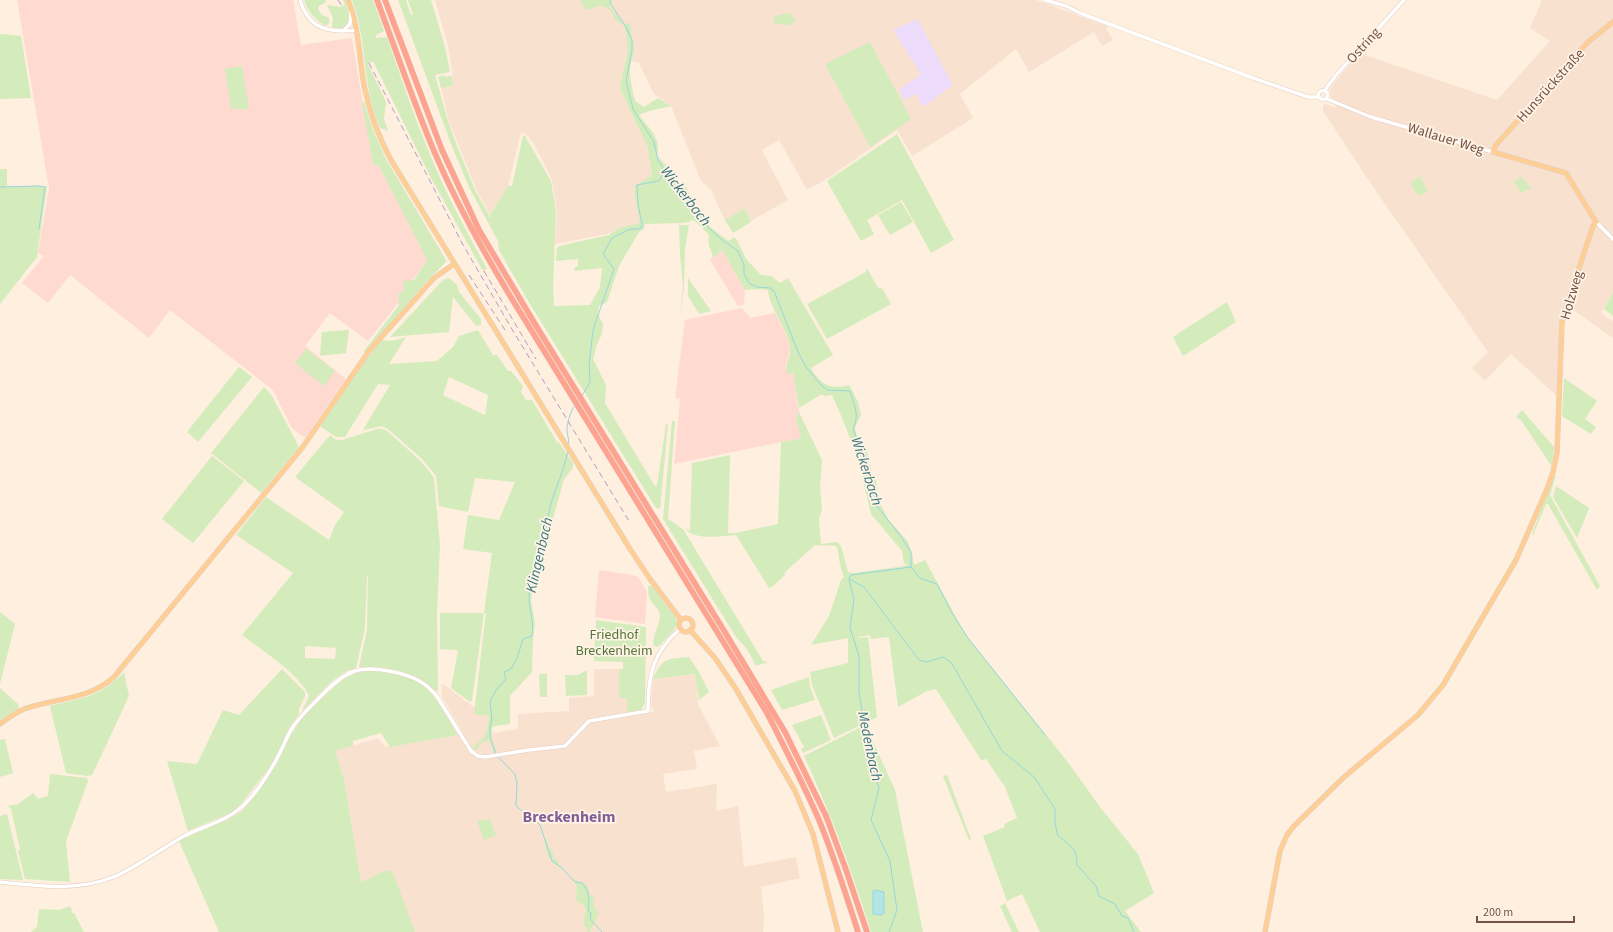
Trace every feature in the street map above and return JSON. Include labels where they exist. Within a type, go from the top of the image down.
[{"type":"highway","points":[[377,0],[434,152],[486,257],[573,397],[582,405],[653,514],[773,710],[801,762],[826,816],[867,932]]},
{"type":"highway","points":[[385,0],[442,150],[467,205],[493,254],[580,396],[582,405],[653,528],[767,713],[793,764],[821,827],[858,932]]},
{"type":"main road","points":[[348,0],[352,9],[357,30],[366,94],[379,136],[395,168],[650,579],[681,620]]},
{"type":"main road","name":"Hunsrückstraße","points":[[1492,152],[1496,145],[1589,41],[1613,22]]},
{"type":"main road","name":"Wallauer Weg","points":[[1492,152],[1567,174],[1596,222]]},
{"type":"main road","name":"Holzweg","points":[[1265,932],[1280,851],[1287,835],[1294,826],[1343,778],[1404,728],[1429,704],[1443,685],[1516,560],[1553,472],[1557,452],[1562,322],[1571,290],[1593,226],[1596,222]]},
{"type":"main road","points":[[0,724],[19,711],[90,693],[102,687],[114,677],[302,448],[369,351],[434,278],[454,264]]},
{"type":"main road","points":[[687,618],[691,620],[693,625],[690,630],[686,632],[680,629],[679,624],[681,620],[687,618]]},
{"type":"main road","points":[[690,630],[724,672],[785,771],[795,791],[813,834],[838,932]]},
{"type":"street","points":[[300,0],[308,15],[317,24],[327,30],[357,30]]},
{"type":"street","points":[[1045,0],[1066,6],[1087,16],[1308,97],[1319,97],[1322,100],[1327,99],[1328,94],[1325,91],[1320,92],[1319,97]]},
{"type":"street","name":"Ostring","points":[[1325,91],[1336,74],[1404,0]]},
{"type":"street","points":[[342,31],[350,24],[352,9]]},
{"type":"street","name":"Wallauer Weg","points":[[1327,99],[1371,117],[1492,152]]},
{"type":"street","points":[[1596,222],[1613,239]]},
{"type":"street","points":[[0,882],[64,887],[81,886],[103,881],[123,872],[189,833],[233,814],[247,801],[270,771],[297,720],[335,682],[353,671],[373,668],[402,674],[415,678],[424,683],[435,694],[473,753],[480,756],[563,747],[589,721],[648,711],[650,676],[654,663],[659,652],[668,640],[680,629]]},
{"type":"shaded area","points":[[17,0],[293,0],[301,45],[352,38],[373,165],[379,166],[427,260],[404,292],[398,293],[399,302],[368,341],[330,313],[305,346],[346,379],[305,438],[292,428],[273,390],[170,310],[149,338],[70,275],[48,303],[22,283],[44,256],[38,253],[49,188]]},
{"type":"shaded area","points":[[435,0],[1036,0],[1107,26],[1107,30],[1113,40],[1102,46],[1094,32],[1029,72],[1016,49],[960,94],[973,118],[912,156],[897,130],[827,179],[807,190],[779,140],[762,150],[788,200],[751,221],[745,208],[725,220],[711,190],[701,181],[671,106],[654,94],[639,63],[626,59],[620,84],[621,91],[647,146],[652,173],[634,192],[640,223],[607,234],[555,244],[557,212],[552,180],[534,144],[526,134],[521,132],[508,186],[490,215],[477,191],[449,121],[441,88],[453,86],[451,76],[453,75],[448,46]]},
{"type":"shaded area","points":[[1542,0],[1613,0],[1613,292],[1601,313],[1613,321],[1613,338],[1565,304],[1560,317],[1557,396],[1511,354],[1485,381],[1472,368],[1488,352],[1369,181],[1323,111],[1324,104],[1336,107],[1337,101],[1331,97],[1330,88],[1359,53],[1497,100],[1550,41],[1530,28]]},
{"type":"shaded area","points":[[917,19],[953,85],[923,107],[916,94],[904,100],[899,90],[921,74],[893,30]]},
{"type":"shaded area","points":[[722,250],[745,290],[744,305],[738,306],[710,260]]},
{"type":"shaded area","points":[[742,308],[750,318],[775,313],[787,337],[790,349],[785,368],[793,371],[799,412],[796,418],[801,438],[674,464],[680,399],[675,398],[685,320]]},
{"type":"shaded area","points":[[599,570],[638,577],[647,592],[645,624],[595,617]]},
{"type":"shaded area","points":[[594,669],[619,669],[619,698],[627,698],[628,716],[654,712],[651,705],[653,679],[696,674],[698,704],[720,746],[694,751],[697,769],[663,774],[666,792],[717,784],[716,811],[738,806],[744,867],[796,857],[800,878],[761,887],[764,917],[763,932],[415,932],[391,871],[361,883],[344,779],[335,751],[378,738],[385,747],[464,734],[442,697],[441,685],[443,684],[475,708],[475,714],[489,716],[487,732],[491,733],[518,729],[518,714],[569,711],[569,698],[594,696]]},
{"type":"green space","points":[[304,0],[325,0],[326,2],[319,6],[318,9],[322,15],[329,18],[329,23],[326,26],[312,15]]},
{"type":"green space","points":[[343,0],[345,0],[348,12],[348,22],[343,28],[333,28],[333,18],[327,5],[340,7],[345,5]]},
{"type":"green space","points":[[352,0],[373,0],[384,31],[376,35],[376,38],[387,37],[425,142],[450,200],[487,269],[483,271],[431,178],[373,61],[368,64],[386,102],[384,119],[388,131],[380,128],[370,97],[361,32]]},
{"type":"green space","points":[[398,0],[406,0],[411,15],[413,14],[408,0],[431,0],[445,47],[450,72],[435,75],[457,146],[476,192],[490,217],[508,186],[512,186],[523,136],[525,136],[551,181],[556,211],[553,288],[554,306],[556,306],[590,305],[600,287],[602,268],[574,271],[575,267],[578,266],[578,259],[556,261],[557,248],[559,246],[609,235],[619,228],[640,223],[634,192],[635,185],[649,177],[652,173],[647,146],[621,91],[620,84],[628,51],[624,26],[614,19],[612,12],[606,7],[600,6],[585,10],[581,0],[612,0],[610,7],[624,24],[630,23],[634,54],[630,68],[630,75],[636,102],[644,107],[658,98],[671,106],[639,115],[654,134],[658,144],[656,155],[666,165],[679,186],[686,187],[695,202],[697,212],[702,212],[710,227],[729,241],[736,238],[746,259],[761,275],[771,276],[780,283],[788,278],[833,355],[811,368],[818,379],[827,385],[837,387],[850,386],[858,402],[861,415],[855,428],[857,436],[867,452],[871,471],[876,480],[879,502],[889,520],[908,542],[914,565],[925,560],[964,632],[1067,761],[1103,811],[1138,854],[1154,893],[1125,911],[1141,932],[1040,932],[1022,894],[1007,901],[983,836],[1005,827],[1004,824],[1017,818],[1005,787],[986,759],[981,760],[936,689],[927,691],[898,707],[889,637],[870,639],[870,635],[858,637],[868,637],[877,717],[866,723],[866,726],[895,790],[923,932],[871,932],[840,843],[804,756],[859,728],[859,726],[834,738],[812,685],[810,672],[848,663],[848,638],[811,645],[829,616],[841,580],[844,576],[837,548],[836,546],[815,545],[784,573],[785,575],[769,588],[736,535],[708,537],[694,535],[685,528],[690,531],[692,463],[730,455],[728,533],[736,533],[778,524],[781,442],[801,438],[796,418],[799,412],[822,460],[820,487],[822,509],[819,519],[821,544],[837,542],[841,546],[848,572],[853,573],[905,566],[907,564],[904,564],[902,551],[871,514],[859,464],[846,427],[832,395],[825,396],[822,394],[799,408],[793,372],[788,375],[786,367],[790,352],[789,341],[769,298],[768,290],[745,290],[722,250],[713,258],[709,245],[709,235],[695,221],[690,220],[690,222],[681,223],[645,224],[644,229],[639,232],[619,266],[607,302],[599,306],[598,314],[603,324],[602,334],[597,344],[593,359],[606,385],[605,403],[655,486],[657,485],[666,424],[668,424],[660,509],[656,508],[527,299],[499,250],[498,241],[469,187],[451,144]]},
{"type":"green space","points":[[786,13],[791,14],[795,21],[790,25],[774,24],[773,22],[775,16]]},
{"type":"green space","points":[[0,34],[21,36],[31,98],[0,99]]},
{"type":"green space","points":[[870,42],[911,119],[870,147],[825,64]]},
{"type":"green space","points":[[242,66],[249,109],[231,109],[225,69]]},
{"type":"green space","points":[[444,75],[445,77],[451,76],[453,86],[441,88],[438,77]]},
{"type":"green space","points":[[362,102],[364,102],[373,130],[386,159],[446,260],[446,262],[427,281],[365,353],[364,351],[399,305],[398,293],[404,292],[403,281],[414,280],[427,260],[379,166],[373,165]]},
{"type":"green space","points":[[897,134],[954,240],[931,253],[902,200],[867,220],[874,234],[861,241],[827,181]]},
{"type":"green space","points":[[0,169],[7,169],[7,186],[47,186],[37,257],[0,304],[0,186]]},
{"type":"green space","points":[[1420,176],[1428,191],[1418,196],[1410,183]]},
{"type":"green space","points":[[1521,176],[1531,188],[1521,193],[1514,182]]},
{"type":"green space","points":[[901,202],[913,222],[890,235],[878,215]]},
{"type":"green space","points":[[745,208],[751,222],[733,233],[725,220]]},
{"type":"green space","points":[[679,225],[689,225],[685,249],[684,288],[680,316],[683,287]]},
{"type":"green space","points":[[867,268],[878,288],[882,288],[891,304],[827,339],[807,304],[866,272]]},
{"type":"green space","points":[[449,278],[457,285],[459,292],[481,319],[481,325],[476,326],[453,297],[449,332],[390,337],[443,280]]},
{"type":"green space","points":[[688,278],[711,311],[699,314],[688,296]]},
{"type":"green space","points":[[1613,292],[1613,316],[1604,309]]},
{"type":"green space","points":[[1227,302],[1236,322],[1183,356],[1173,337]]},
{"type":"green space","points":[[349,330],[346,353],[320,356],[322,332]]},
{"type":"green space","points":[[478,330],[493,355],[497,355],[508,371],[511,371],[523,386],[521,392],[526,400],[532,400],[558,444],[558,441],[573,463],[573,468],[564,479],[549,533],[541,570],[533,588],[531,600],[535,624],[532,672],[510,696],[510,724],[494,726],[492,728],[492,740],[496,752],[494,752],[489,740],[481,743],[476,751],[472,747],[481,741],[488,726],[489,716],[474,714],[486,613],[484,613],[492,553],[463,549],[468,515],[499,520],[515,482],[475,478],[468,512],[439,506],[436,476],[422,459],[388,429],[382,426],[363,430],[390,385],[378,384],[345,437],[336,437],[321,427],[367,358],[382,340],[392,341],[406,337],[389,364],[437,361],[453,347],[459,336]],"holes":[[[449,377],[488,395],[485,415],[443,395]]]},
{"type":"green space","points":[[306,349],[335,371],[324,386],[295,363]]},
{"type":"green space","points":[[239,367],[252,377],[198,442],[187,432]]},
{"type":"green space","points":[[1564,378],[1597,401],[1585,419],[1596,427],[1591,434],[1562,416]]},
{"type":"green space","points":[[264,387],[272,396],[299,447],[261,493],[211,453]]},
{"type":"green space","points":[[1522,410],[1554,447],[1552,465],[1521,420],[1516,417]]},
{"type":"green space","points":[[672,421],[675,421],[668,519],[683,529],[763,661],[768,662],[756,666],[747,649],[736,637],[663,519]]},
{"type":"green space","points":[[377,429],[387,431],[418,459],[434,478],[440,545],[437,614],[438,691],[410,674],[390,669],[359,667],[367,630],[367,576],[365,628],[356,668],[347,671],[332,681],[302,711],[309,696],[305,688],[289,671],[242,635],[293,573],[236,535],[266,497],[329,540],[335,525],[344,512],[295,477],[330,435],[336,440],[342,440]],"holes":[[[305,646],[336,648],[335,659],[305,658]]]},
{"type":"green space","points":[[212,456],[244,481],[193,543],[162,519]]},
{"type":"green space","points":[[1554,476],[1556,477],[1550,495],[1600,586],[1597,590],[1548,504],[1546,504],[1533,535],[1532,534]]},
{"type":"green space","points":[[1556,486],[1589,508],[1577,538],[1553,497]]},
{"type":"green space","points":[[648,586],[652,586],[675,617],[677,623],[675,629],[658,647],[654,646],[653,643],[660,615],[649,597]]},
{"type":"green space","points":[[0,612],[15,624],[0,684]]},
{"type":"green space","points":[[440,613],[484,613],[472,700],[470,702],[451,688],[458,650],[440,649]]},
{"type":"green space","name":"Friedhof Breckenheim","points":[[596,620],[646,627],[645,703],[641,710],[627,712],[627,698],[619,698],[619,669],[623,669],[623,662],[594,661]]},
{"type":"green space","points":[[689,657],[699,672],[709,692],[699,700],[695,674],[653,679],[666,660]]},
{"type":"green space","points":[[282,669],[305,692],[305,696],[299,709],[299,714],[291,725],[272,764],[242,803],[232,812],[188,831],[167,761],[197,764],[223,710],[239,715]]},
{"type":"green space","points":[[587,670],[587,695],[566,696],[565,675],[578,675]]},
{"type":"green space","points":[[371,671],[400,675],[417,681],[424,686],[440,706],[458,735],[390,747],[381,733],[353,741],[353,746],[335,751],[344,779],[361,882],[378,873],[392,870],[415,932],[219,932],[179,841],[227,820],[241,812],[255,796],[277,764],[290,737],[303,716],[343,679],[356,673]]},
{"type":"green space","points":[[124,672],[129,696],[92,775],[88,776],[66,773],[50,706],[98,692],[107,687]]},
{"type":"green space","points":[[539,674],[547,674],[547,697],[540,697]]},
{"type":"green space","points":[[809,677],[810,687],[815,700],[782,710],[771,690]]},
{"type":"green space","points":[[0,688],[18,704],[19,708],[0,720]]},
{"type":"green space","points":[[821,715],[831,740],[803,753],[801,749],[804,747],[792,725]]},
{"type":"green space","points":[[5,739],[13,773],[0,777],[0,740]]},
{"type":"green space","points":[[50,774],[87,778],[88,781],[66,841],[70,882],[25,879],[18,851],[20,849],[11,809],[8,806],[18,804],[33,793],[38,799],[48,796]]},
{"type":"green space","points":[[947,775],[971,839],[969,840],[943,776]]},
{"type":"green space","points":[[7,814],[23,880],[0,879],[0,816]]},
{"type":"green space","points":[[490,819],[496,835],[484,840],[477,821]]},
{"type":"green space","points":[[544,836],[553,852],[554,858],[559,862],[558,864],[563,868],[562,869],[554,863],[548,855]]},
{"type":"green space","points":[[571,877],[576,881],[583,882],[588,887],[590,895],[595,898],[593,902],[594,906],[599,913],[590,932],[587,932],[587,928],[583,924],[586,910],[583,905],[575,899],[577,895],[577,885],[570,878]]},
{"type":"green space","points":[[1005,903],[1019,932],[1012,932],[1000,906]]},
{"type":"green space","points":[[70,906],[72,910],[71,913],[74,913],[84,932],[31,932],[37,927],[39,909],[59,910]]},
{"type":"water","points":[[876,890],[884,892],[884,913],[881,915],[873,914],[873,891]]},
{"type":"waterway","name":"Wickerbach","points":[[610,0],[610,3],[626,27],[632,40],[632,50],[626,81],[633,109],[654,142],[658,160],[666,175],[675,188],[690,199],[693,207],[702,216],[707,226],[721,239],[738,251],[744,265],[744,274],[749,283],[757,287],[770,288],[774,291],[798,352],[806,367],[821,385],[828,390],[850,391],[856,414],[853,429],[874,487],[876,505],[911,552],[911,567],[851,575],[849,579],[864,587],[919,660],[927,662],[943,657],[951,662],[1002,751],[1034,777],[1055,809],[1055,823],[1058,836],[1074,851],[1077,859],[1077,865],[1096,886],[1099,896],[1115,904],[1122,916],[1128,918],[1134,932]]},
{"type":"waterway","name":"Klingenbach","points":[[582,396],[590,382],[589,365],[593,330],[614,269],[603,254],[612,238],[630,229],[641,228],[642,224],[638,204],[637,185],[659,181],[664,172]]},
{"type":"waterway","points":[[0,187],[45,187],[39,229]]},
{"type":"waterway","name":"Klingenbach","points":[[568,446],[568,424],[575,405]]},
{"type":"waterway","name":"Klingenbach","points":[[496,754],[490,737],[492,719],[490,701],[497,689],[506,679],[504,672],[511,669],[517,658],[523,639],[532,636],[529,592],[542,559],[550,507],[568,451]]},
{"type":"waterway","points":[[911,567],[920,578],[937,584],[952,613],[968,638],[1045,735]]},
{"type":"waterway","name":"Medenbach","points":[[849,580],[854,599],[850,628],[859,656],[859,692],[865,731],[875,777],[879,788],[871,820],[890,861],[897,910],[889,932]]},
{"type":"waterway","name":"Klingenbach","points":[[497,756],[515,774],[517,783],[516,806],[540,825],[552,861],[562,868],[575,882],[582,883],[588,895],[588,910],[591,914],[590,919],[602,932]]},
{"type":"railway","points":[[338,0],[342,6]]},
{"type":"railway","points":[[369,63],[462,243],[513,331],[629,521]]},
{"type":"railway","points":[[484,271],[536,359]]},
{"type":"railway","points":[[469,275],[507,333]]},
{"type":"district","name":"Breckenheim","points":[[569,816]]}]
